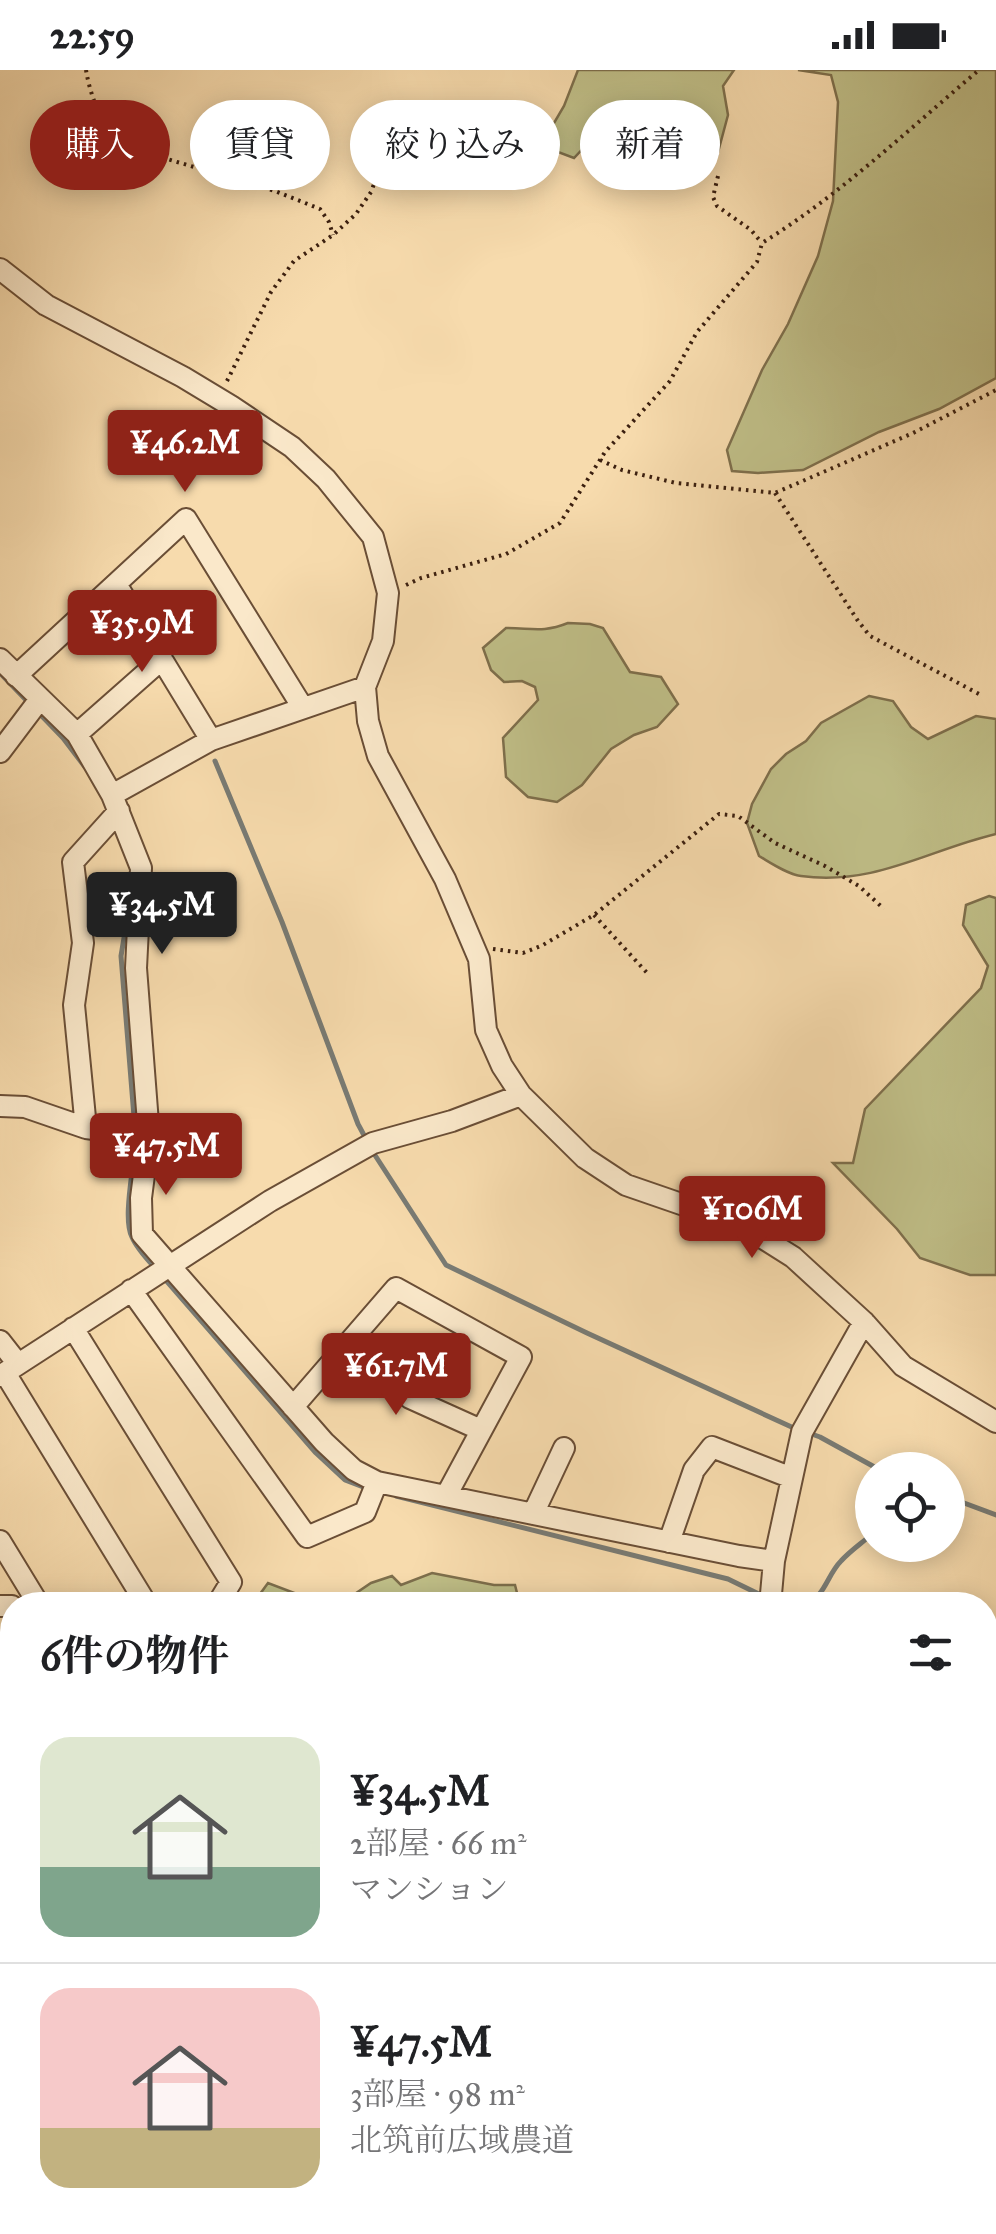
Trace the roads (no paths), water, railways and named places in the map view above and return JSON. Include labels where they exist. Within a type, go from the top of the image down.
[{"type":"street","points":[[0,269],[46,305],[218,398],[292,447],[326,479],[373,536],[388,592],[383,641],[365,686],[368,721],[378,756],[445,878],[479,959],[486,1030],[521,1095],[585,1158],[626,1185],[742,1225],[793,1257],[864,1322],[903,1366],[996,1422]]},
{"type":"street","points":[[16,676],[186,520],[303,708]]},
{"type":"street","points":[[116,584],[211,740]]},
{"type":"street","points":[[0,659],[77,734],[116,803],[141,868],[136,968],[149,1136],[140,1198],[142,1234],[168,1266],[324,1442],[354,1470],[377,1482],[774,1561]]},
{"type":"street","points":[[77,734],[162,659]]},
{"type":"street","points":[[86,1128],[74,1005],[83,943],[74,862],[116,803],[211,740],[365,686]]},
{"type":"street","points":[[0,752],[40,699]]},
{"type":"street","points":[[8,1371],[270,1201],[373,1143],[452,1121],[521,1095]]},
{"type":"street","points":[[0,1106],[25,1107],[86,1128],[149,1136]]},
{"type":"street","points":[[293,1407],[396,1288],[521,1357],[446,1496]]},
{"type":"street","points":[[132,1290],[308,1537],[365,1512],[377,1482]]},
{"type":"street","points":[[771,1592],[774,1561],[802,1432],[864,1322]]},
{"type":"street","points":[[73,1328],[231,1582],[225,1592]]},
{"type":"street","points":[[0,1341],[8,1371],[138,1592]]},
{"type":"street","points":[[346,1347],[410,1398],[481,1430]]},
{"type":"street","points":[[669,1542],[694,1470],[712,1446],[792,1478]]},
{"type":"street","points":[[533,1514],[564,1448]]},
{"type":"street","points":[[0,1540],[31,1592]]},
{"type":"waterway","points":[[2,675],[29,703]]},
{"type":"waterway","points":[[37,711],[85,767]]},
{"type":"waterway","points":[[215,761],[366,1139]]},
{"type":"waterway","points":[[130,902],[121,956],[135,1129]]},
{"type":"waterway","points":[[135,1140],[129,1228],[137,1246],[157,1270]]},
{"type":"waterway","points":[[371,1149],[446,1265],[796,1429]]},
{"type":"waterway","points":[[164,1278],[316,1453],[345,1480],[371,1490]]},
{"type":"waterway","points":[[806,1432],[855,1456]]},
{"type":"waterway","points":[[396,1496],[728,1579],[755,1592]]},
{"type":"waterway","points":[[965,1503],[996,1515]]},
{"type":"waterway","points":[[820,1592],[836,1567],[855,1549]]}]
